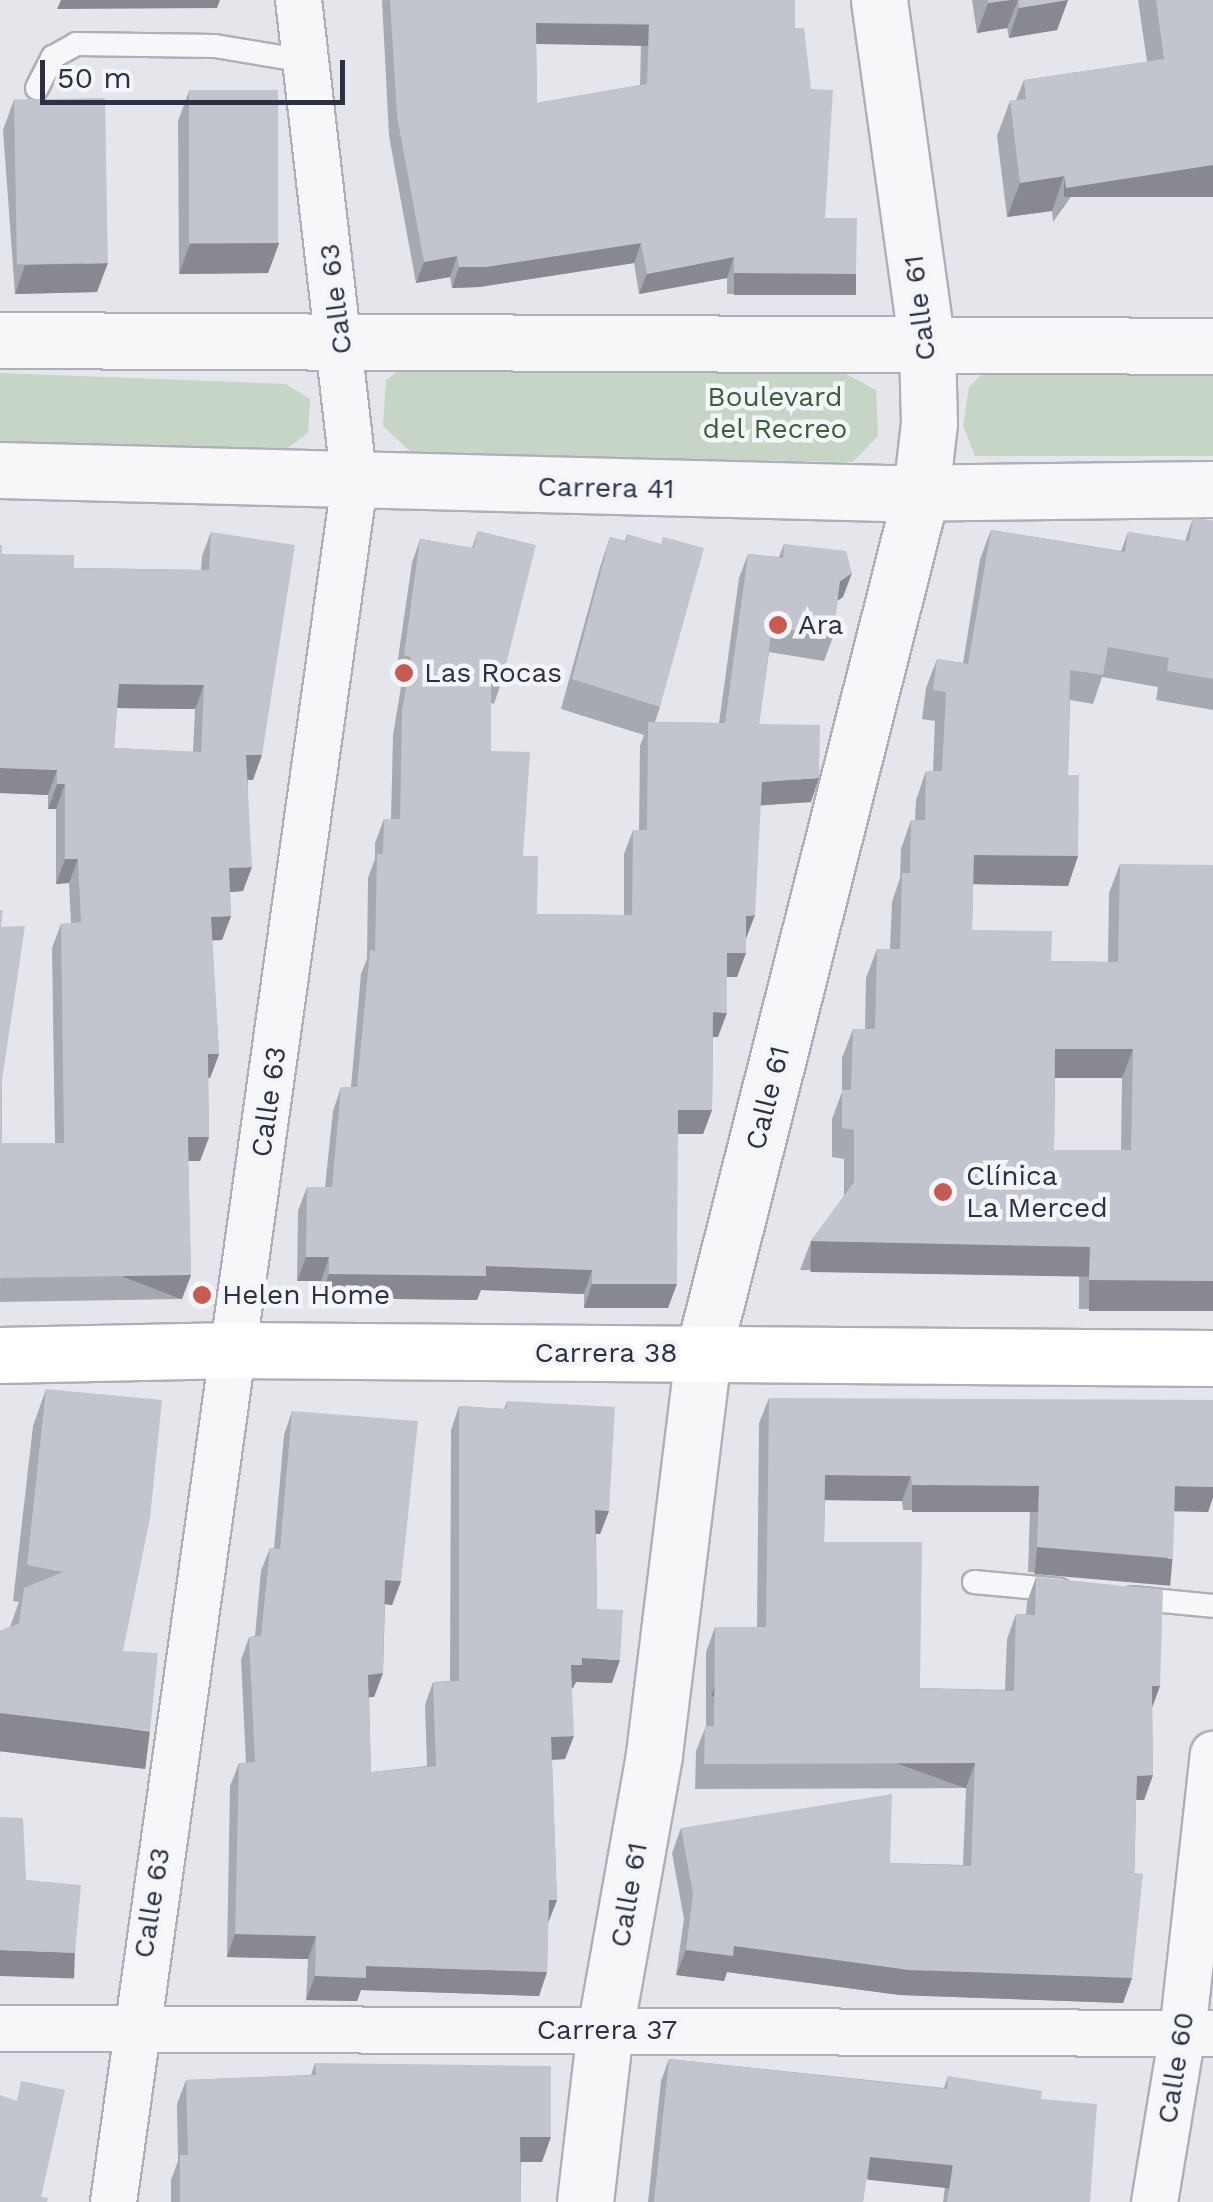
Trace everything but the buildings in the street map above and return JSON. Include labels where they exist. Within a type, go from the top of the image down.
[{"type":"main road","name":"Carrera 38","points":[[0,1355],[234,1350],[1213,1358]]},
{"type":"street","name":"Calle 63","points":[[113,2202],[133,2028],[234,1350],[354,483],[342,346],[298,0]]},
{"type":"street","name":"Calle 61","points":[[585,2202],[605,2030],[654,1754],[704,1354],[921,493],[929,423],[927,346],[879,0]]},
{"type":"street","points":[[0,340],[342,346],[649,340],[927,346],[1213,346]]},
{"type":"street","name":"Carrera 41","points":[[0,470],[354,483],[921,493],[1213,490]]},
{"type":"street","name":"Calle 60","points":[[1154,2202],[1198,2033],[1213,1754]]},
{"type":"street","name":"Carrera 37","points":[[0,2028],[1198,2033]]},
{"type":"lane","points":[[38,88],[53,57],[76,44],[215,46],[306,61]]},
{"type":"lane","points":[[974,1582],[1213,1606]]},
{"type":"green space","name":"Boulevard del Recreo","points":[[413,361],[833,367],[876,390],[878,436],[853,462],[414,455],[383,426],[386,380]]},
{"type":"green space","points":[[985,371],[1213,373],[1213,456],[975,456],[963,425],[969,387]]},
{"type":"green space","points":[[0,373],[286,384],[310,399],[308,433],[280,454],[0,446]]},
{"type":"place","name":"Ara","points":[[778,625]]},
{"type":"place","name":"Las Rocas","points":[[404,673]]},
{"type":"place","name":"Clínica La Merced","points":[[943,1192]]},
{"type":"place","name":"Helen Home","points":[[202,1295]]}]
